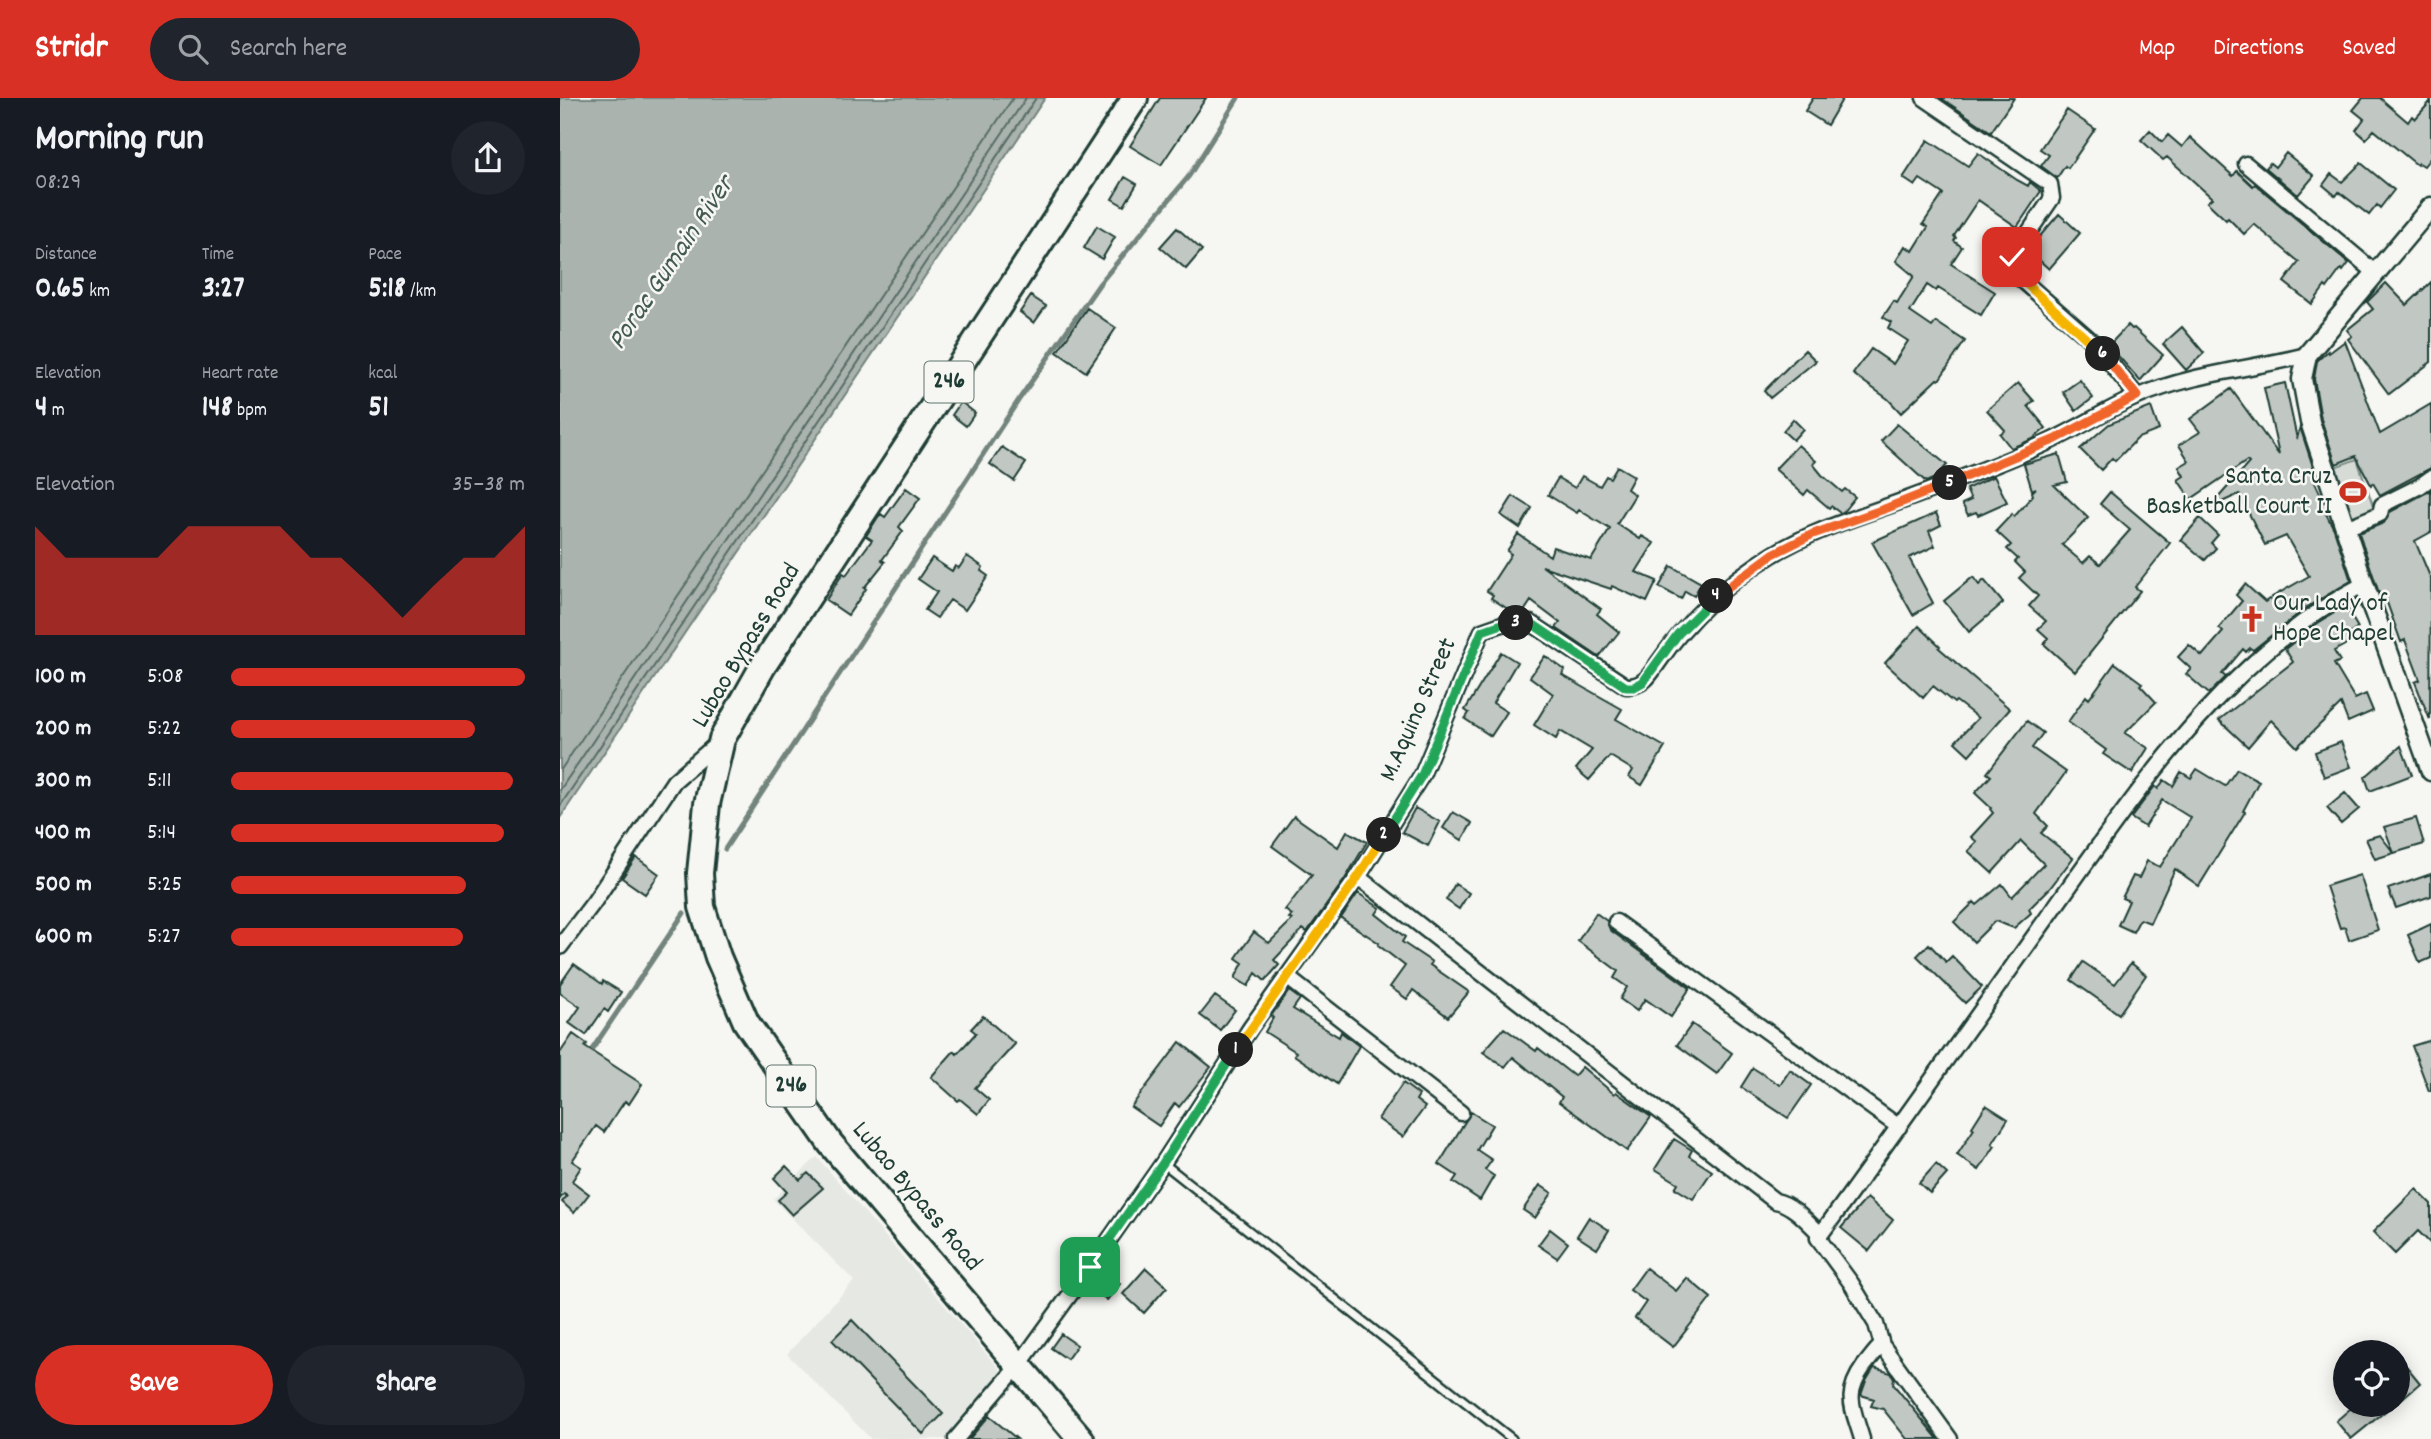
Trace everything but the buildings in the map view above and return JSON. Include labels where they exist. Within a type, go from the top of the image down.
[{"type":"highway","name":"Lubao Bypass Road","points":[[1081,1439],[830,1143],[746,1022],[718,957],[702,907],[700,873],[707,804],[722,739],[771,654],[1135,98]]},
{"type":"street","points":[[1924,98],[2050,184],[2052,198],[2012,257],[2012,266],[2021,279],[2095,345],[2137,396]]},
{"type":"street","points":[[2246,164],[2377,274]]},
{"type":"street","points":[[2431,207],[2307,355],[2302,379],[2310,422],[2431,771]]},
{"type":"street","name":"M.Aquino Street","points":[[956,1439],[1019,1365],[1163,1163],[1251,1027],[1358,877],[1422,775],[1482,631],[1505,623],[1531,623],[1626,687],[1634,687],[1648,677],[1678,634],[1702,608],[1773,554],[1813,534],[1887,508],[2056,439],[2137,396],[2178,383],[2307,355]]},
{"type":"street","points":[[2346,528],[2380,514],[2382,505],[2431,478]]},
{"type":"street","points":[[1818,1238],[2116,822],[2190,727],[2294,628],[2364,583]]},
{"type":"street","points":[[560,947],[594,902],[674,781],[722,739]]},
{"type":"street","points":[[1358,877],[1764,1193],[1798,1214],[1818,1232],[1818,1238],[1851,1283],[1876,1324],[1882,1345],[1950,1439]]},
{"type":"street","points":[[1616,922],[1899,1127]]},
{"type":"street","points":[[1287,977],[1461,1113]]},
{"type":"street","points":[[1862,1439],[1851,1399],[1851,1387],[1882,1345]]},
{"type":"lane","points":[[1163,1163],[1511,1439]]},
{"type":"shaded area","name":"Santa Cruz Basketball Court II","points":[[2357,459],[2376,514],[2348,524],[2329,469]]},
{"type":"shaded area","points":[[817,1157],[1001,1371],[1000,1377],[948,1439],[871,1439],[787,1354],[854,1281],[773,1199]]},
{"type":"water","name":"Porac Gumain River","points":[[560,98],[1045,98],[560,818]]},
{"type":"waterway","points":[[725,849],[1020,398],[1100,283],[1189,176],[1238,98]]},
{"type":"waterway","points":[[587,1057],[684,913]]},
{"type":"place","name":"Santa Cruz Basketball Court II","points":[[2353,492]]},
{"type":"place","name":"Our Lady of Hope Chapel","points":[[2252,619]]},
{"type":"route","points":[[1090,1267],[1163,1163],[1251,1027],[1358,877],[1422,775],[1482,631],[1505,623],[1531,623],[1626,687],[1634,687],[1648,677],[1678,634],[1702,608],[1773,554],[1813,534],[1887,508],[2056,439],[2137,396],[2095,345],[2016,274],[2012,257]]}]
